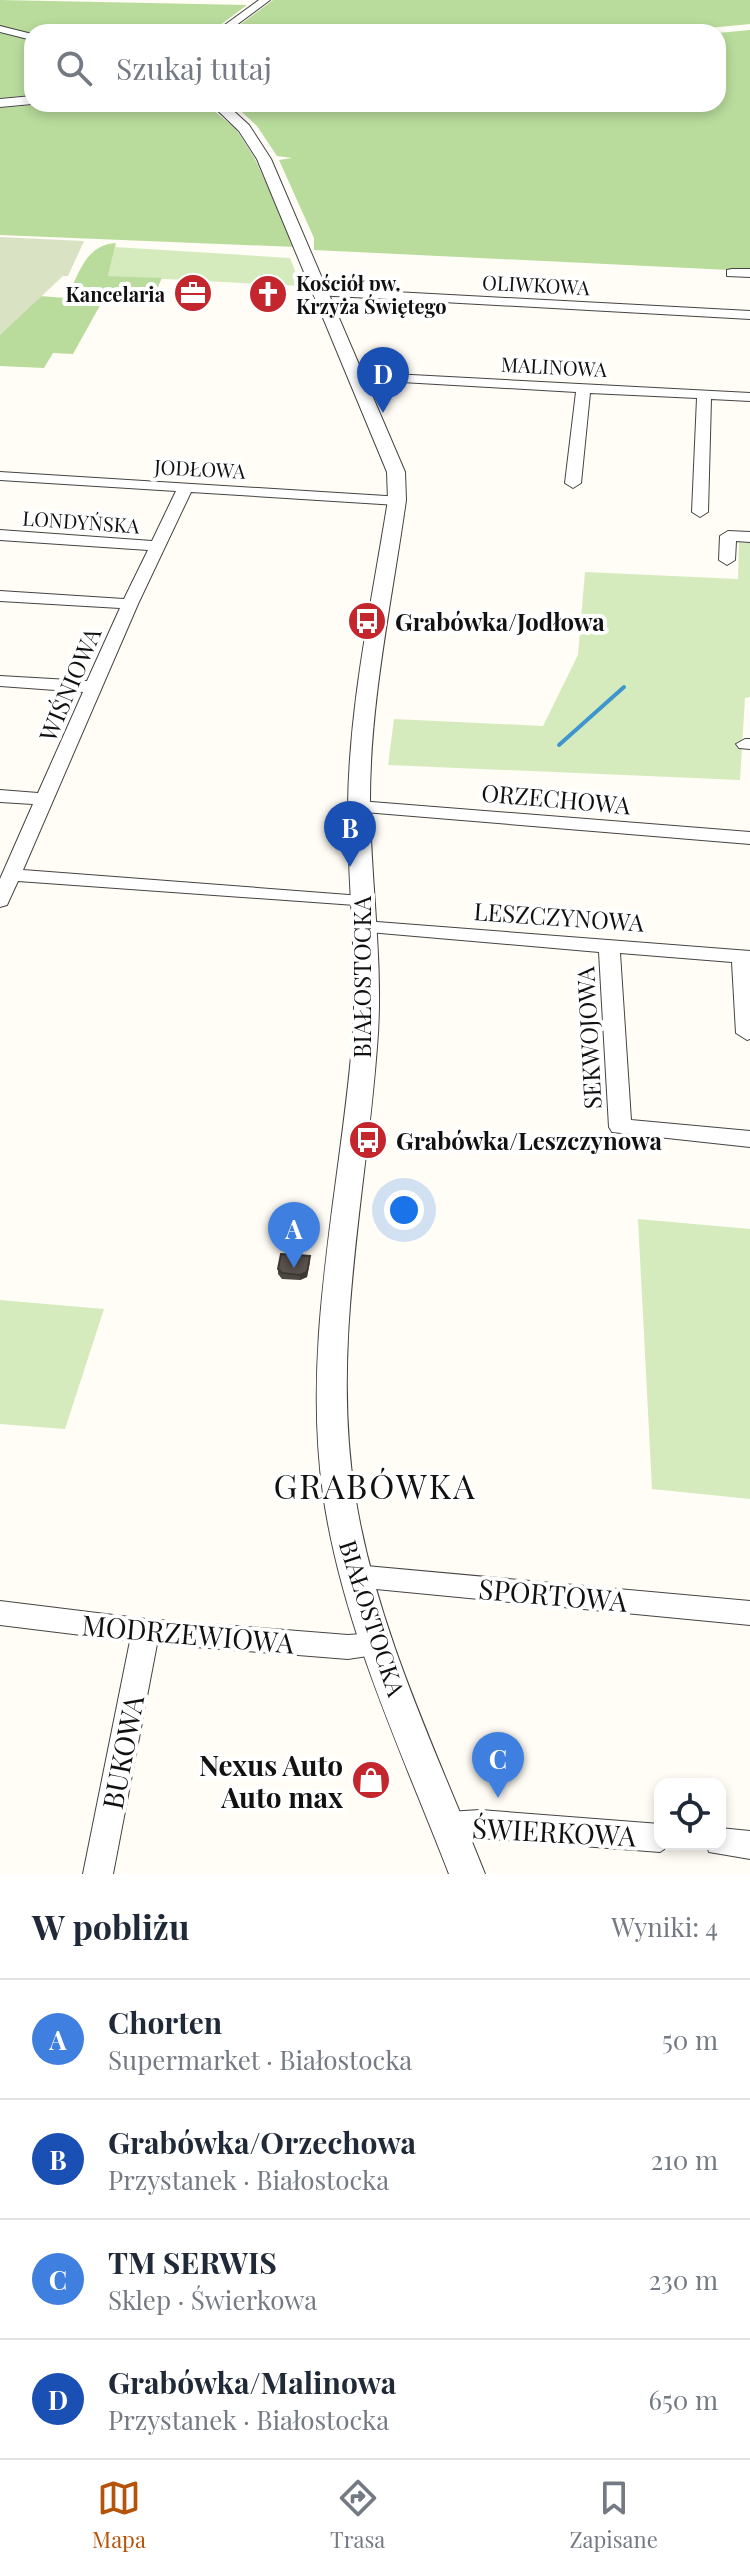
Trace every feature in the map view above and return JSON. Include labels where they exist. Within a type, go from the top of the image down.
[{"type":"street","points":[[231,24],[265,0]]},
{"type":"street","points":[[0,29],[24,35]]},
{"type":"street","points":[[0,103],[24,101]]},
{"type":"street","name":"BIAŁOSTOCKA","points":[[226,112],[253,140],[396,472],[397,500],[369,677],[359,807],[365,1044],[331,1365],[334,1456],[355,1576],[377,1645],[467,1874]]},
{"type":"street","points":[[732,273],[750,273]]},
{"type":"street","name":"OLIWKOWA","points":[[321,292],[750,315]]},
{"type":"street","name":"MALINOWA","points":[[355,376],[750,397]]},
{"type":"street","points":[[573,483],[583,388]]},
{"type":"street","points":[[700,512],[704,394]]},
{"type":"street","name":"JODŁOWA","points":[[0,476],[397,500]]},
{"type":"street","name":"WIŚNIOWA","points":[[0,901],[9,868],[45,799],[130,604],[186,487]]},
{"type":"street","name":"LONDYŃSKA","points":[[0,535],[160,546]]},
{"type":"street","points":[[727,560],[728,536],[750,537]]},
{"type":"street","points":[[0,596],[130,604]]},
{"type":"street","points":[[0,681],[93,687]]},
{"type":"street","points":[[0,796],[45,799]]},
{"type":"street","name":"ORZECHOWA","points":[[359,807],[750,838]]},
{"type":"street","name":"LESZCZYNOWA","points":[[9,868],[609,945],[746,957]]},
{"type":"street","name":"SEKWOJOWA","points":[[609,945],[620,1127],[750,1139]]},
{"type":"street","points":[[746,957],[747,1033]]},
{"type":"street","name":"SPORTOWA","points":[[355,1576],[750,1613]]},
{"type":"street","name":"MODRZEWIOWA","points":[[0,1613],[146,1631],[348,1647],[377,1645]]},
{"type":"street","name":"BUKOWA","points":[[98,1874],[146,1631]]},
{"type":"street","name":"ŚWIERKOWA","points":[[448,1826],[480,1824],[654,1838]]},
{"type":"street","points":[[726,1843],[750,1845]]},
{"type":"green space","points":[[0,0],[247,5],[222,24],[24,24],[24,32],[0,26]]},
{"type":"green space","points":[[273,0],[750,0],[750,24],[726,26],[241,24]]},
{"type":"green space","points":[[750,30],[750,271],[314,250],[314,238],[279,160],[292,158],[277,156],[257,126],[242,112],[726,112],[726,32]]},
{"type":"green space","points":[[0,31],[24,37],[24,96],[0,98]]},
{"type":"green space","points":[[24,106],[24,112],[216,112],[236,129],[254,157],[296,247],[0,235],[0,108]]},
{"type":"green space","points":[[0,237],[84,241],[68,276],[63,276],[0,335]]},
{"type":"green space","points":[[116,243],[108,276],[162,278],[151,302],[103,300],[73,354],[53,353],[44,368],[0,366],[0,293],[66,298],[90,255],[97,249]]},
{"type":"green space","points":[[115,247],[290,258],[301,286],[108,276]]},
{"type":"green space","points":[[739,542],[750,543],[750,697],[745,698],[740,780],[388,765],[394,719],[543,726],[578,655],[585,572],[738,579]]},
{"type":"green space","points":[[638,1219],[750,1229],[750,1499],[652,1489]]},
{"type":"green space","points":[[0,1300],[104,1309],[65,1429],[0,1424]]},
{"type":"building","points":[[281,1254],[310,1256],[307,1272],[300,1275],[282,1273],[278,1269]]},
{"type":"waterway","points":[[559,745],[624,687]]},
{"type":"place","name":"Kancelaria","points":[[193,293]]},
{"type":"place","name":"Kościół pw. Krzyża Świętego","points":[[268,294]]},
{"type":"place","name":"Grabówka/Malinowa","points":[[383,413]]},
{"type":"place","name":"Grabówka/Jodłowa","points":[[367,621]]},
{"type":"place","name":"Grabówka/Orzechowa","points":[[350,867]]},
{"type":"place","name":"Grabówka/Leszczynowa","points":[[368,1140]]},
{"type":"place","name":"Chorten","points":[[294,1268]]},
{"type":"place","name":"Nexus Auto Auto max","points":[[371,1780]]},
{"type":"place","name":"TM SERWIS","points":[[498,1798]]},
{"type":"district","name":"GRABÓWKA","points":[[375,1485]]}]
